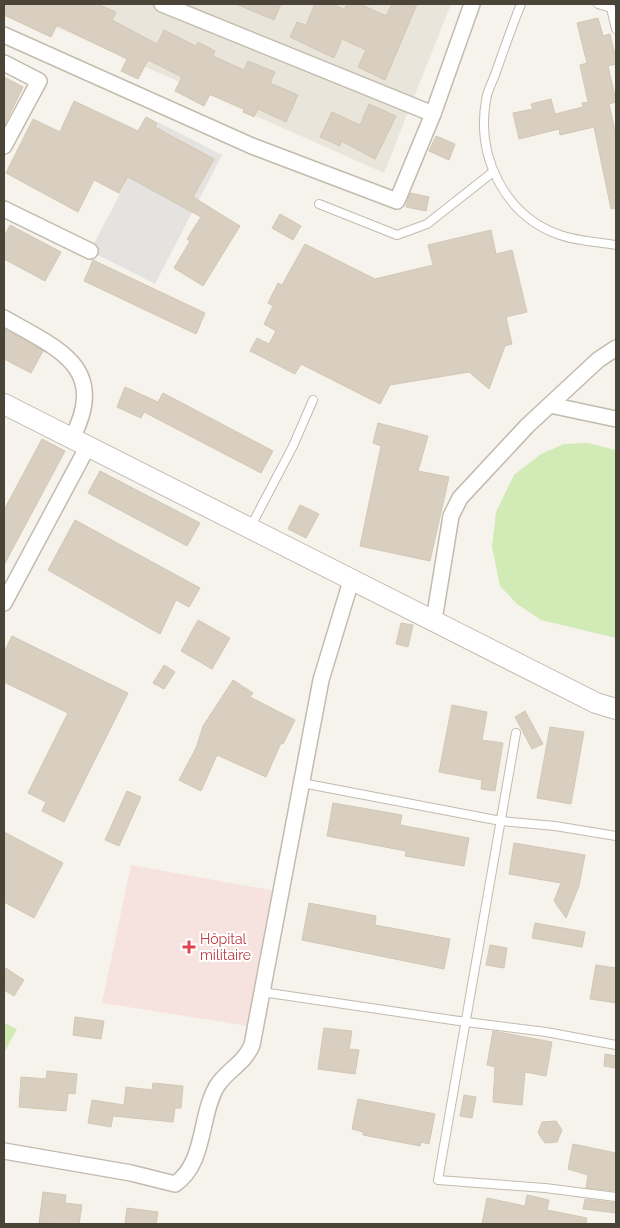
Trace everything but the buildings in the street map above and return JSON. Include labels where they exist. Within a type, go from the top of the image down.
[{"type":"street","points":[[162,4],[433,114]]},
{"type":"street","points":[[4,35],[252,146],[397,201],[433,114],[472,4]]},
{"type":"street","points":[[4,63],[38,82],[4,146]]},
{"type":"street","points":[[4,209],[90,251]]},
{"type":"street","points":[[4,318],[64,354],[81,373],[86,393],[80,442],[4,603]]},
{"type":"street","points":[[434,620],[451,516],[460,498],[491,463],[550,405],[598,360],[616,348]]},
{"type":"street","points":[[4,404],[351,581],[434,620],[596,703],[616,709]]},
{"type":"street","points":[[550,405],[616,419]]},
{"type":"street","points":[[4,1151],[131,1173],[175,1184],[184,1178],[193,1162],[216,1087],[225,1076],[247,1057],[252,1045],[321,680],[351,581]]},
{"type":"lane","points":[[521,4],[486,100],[484,137],[493,172],[504,193],[520,212],[548,230],[562,236],[616,245]]},
{"type":"lane","points":[[598,4],[612,8],[616,29]]},
{"type":"lane","points":[[319,204],[396,235],[427,224],[493,172]]},
{"type":"lane","points":[[250,528],[272,488],[313,400]]},
{"type":"lane","points":[[516,733],[438,1180],[544,1188],[616,1197]]},
{"type":"lane","points":[[302,783],[501,821],[555,826],[616,836]]},
{"type":"lane","points":[[262,992],[546,1032],[616,1045]]},
{"type":"shaded area","points":[[4,4],[451,4],[384,173]]},
{"type":"shaded area","points":[[158,122],[222,155],[155,284],[90,251]]},
{"type":"shaded area","name":"Hôpital militaire","points":[[131,865],[276,891],[249,1026],[102,1003]]},
{"type":"green space","points":[[588,443],[616,450],[616,638],[541,620],[517,604],[500,586],[492,547],[496,512],[514,475],[541,454],[564,444]]},
{"type":"green space","points":[[4,1023],[17,1029],[4,1053]]},
{"type":"place","name":"Hôpital militaire","points":[[189,947]]}]
